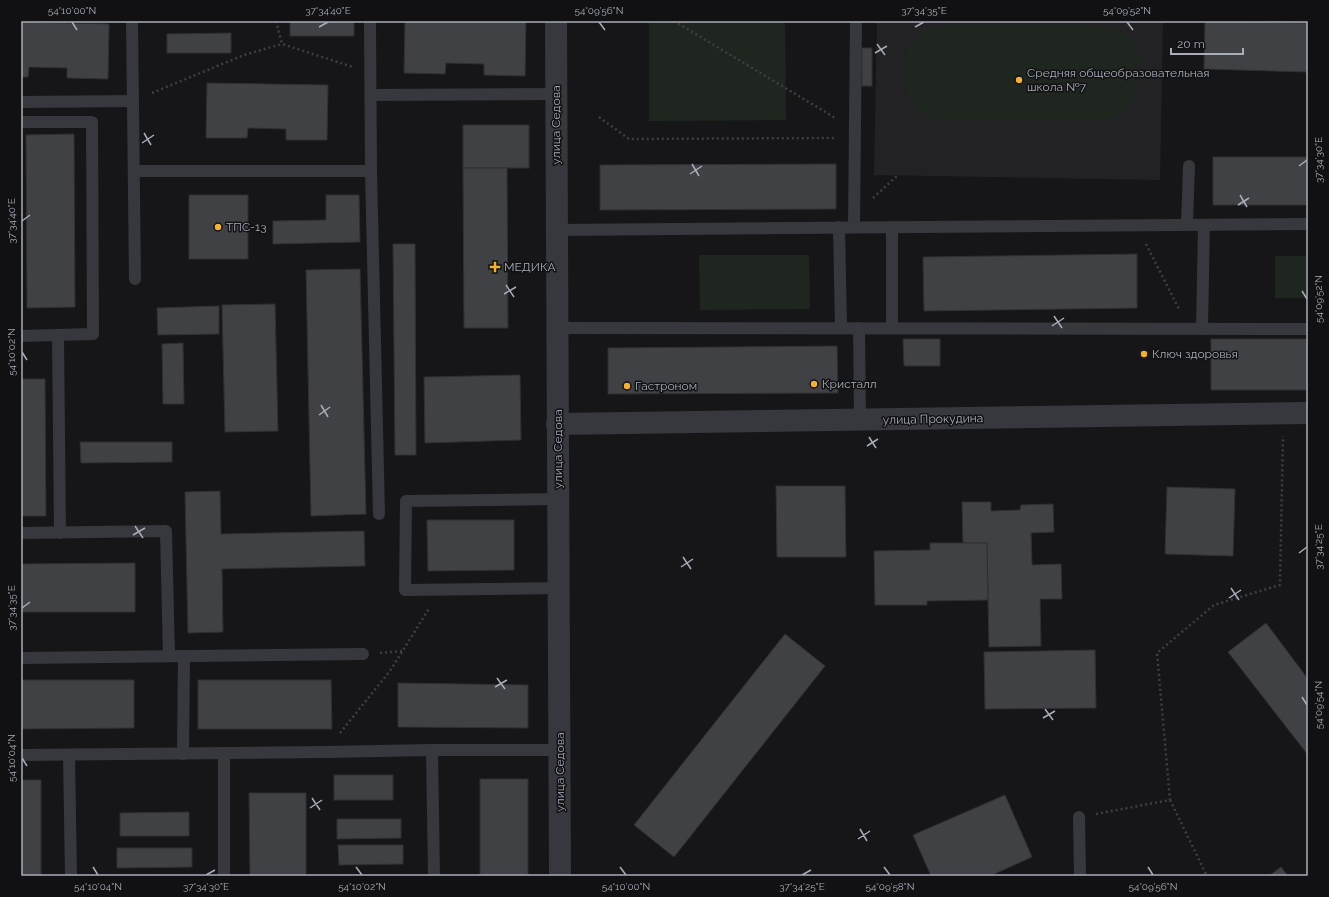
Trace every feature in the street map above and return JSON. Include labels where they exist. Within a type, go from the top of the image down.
[{"type":"street","name":"улица Седова","points":[[556,21],[560,876]]},
{"type":"street","name":"улица Прокудина","points":[[557,424],[1308,413]]},
{"type":"lane","points":[[132,21],[135,279]]},
{"type":"lane","points":[[370,21],[371,171],[380,514]]},
{"type":"lane","points":[[854,222],[856,21]]},
{"type":"lane","points":[[371,95],[556,94]]},
{"type":"lane","points":[[21,102],[133,101]]},
{"type":"lane","points":[[21,122],[92,122],[94,334],[21,336]]},
{"type":"lane","points":[[1187,225],[1189,166]]},
{"type":"lane","points":[[134,171],[371,171]]},
{"type":"lane","points":[[557,230],[839,228],[854,222],[892,227],[1308,224]]},
{"type":"lane","points":[[1202,329],[1204,225]]},
{"type":"lane","points":[[892,227],[892,328]]},
{"type":"lane","points":[[839,228],[841,328]]},
{"type":"lane","points":[[557,328],[1308,329]]},
{"type":"lane","points":[[859,328],[860,420]]},
{"type":"lane","points":[[58,335],[60,533]]},
{"type":"lane","points":[[558,499],[406,501],[405,590],[559,588]]},
{"type":"lane","points":[[21,533],[166,531],[170,656]]},
{"type":"lane","points":[[21,658],[363,654]]},
{"type":"lane","points":[[183,754],[184,656]]},
{"type":"lane","points":[[432,750],[434,876]]},
{"type":"lane","points":[[21,755],[560,750]]},
{"type":"lane","points":[[224,753],[224,876]]},
{"type":"lane","points":[[69,754],[71,876]]},
{"type":"lane","points":[[1080,817],[1080,876]]},
{"type":"path","points":[[276,21],[282,44]]},
{"type":"path","points":[[674,21],[855,130]]},
{"type":"path","points":[[133,101],[244,55],[282,44],[371,72]]},
{"type":"path","points":[[598,117],[630,140],[836,138],[855,130]]},
{"type":"path","points":[[854,222],[898,176]]},
{"type":"path","points":[[1137,226],[1189,329]]},
{"type":"path","points":[[1207,876],[1170,800],[1156,653],[1214,605],[1280,585],[1283,413]]},
{"type":"path","points":[[325,752],[390,671],[442,590]]},
{"type":"path","points":[[1080,817],[1170,800]]},
{"type":"shaded area","points":[[649,21],[785,21],[786,120],[649,121]]},
{"type":"shaded area","name":"Средняя общеобразовательная школа №7","points":[[877,21],[1163,21],[1160,180],[874,175]]},
{"type":"shaded area","points":[[1088,25],[1112,29],[1133,40],[1139,59],[1136,92],[1128,108],[1113,118],[1097,120],[931,119],[917,111],[909,97],[904,80],[905,61],[910,43],[924,30],[942,26]]},
{"type":"shaded area","points":[[699,255],[809,255],[810,309],[700,310]]},
{"type":"shaded area","points":[[1275,256],[1308,256],[1308,298],[1275,298]]},
{"type":"building","points":[[290,21],[354,21],[354,36],[290,36]]},
{"type":"building","points":[[405,21],[526,21],[525,76],[484,75],[484,64],[446,63],[445,74],[404,73]]},
{"type":"building","points":[[1205,21],[1308,23],[1308,72],[1204,69]]},
{"type":"building","points":[[21,22],[109,24],[108,79],[67,78],[67,68],[29,67],[28,77],[21,77]]},
{"type":"building","points":[[231,33],[231,53],[167,53],[167,34]]},
{"type":"building","points":[[862,48],[872,48],[872,86],[862,86]]},
{"type":"building","points":[[207,83],[328,85],[327,140],[286,140],[286,129],[248,128],[247,138],[206,138]]},
{"type":"building","points":[[463,125],[529,125],[529,168],[463,168]]},
{"type":"building","points":[[74,134],[75,307],[27,308],[26,135]]},
{"type":"building","points":[[1213,157],[1308,157],[1308,205],[1213,205]]},
{"type":"building","points":[[836,164],[836,209],[600,210],[600,165]]},
{"type":"building","points":[[463,168],[507,168],[508,328],[464,328]]},
{"type":"building","name":"ТПС-13","points":[[189,195],[248,195],[248,259],[189,259]]},
{"type":"building","points":[[326,195],[359,195],[360,242],[273,244],[273,221],[326,220]]},
{"type":"building","points":[[393,244],[415,244],[416,455],[395,455]]},
{"type":"building","points":[[1137,254],[1137,308],[924,311],[923,257]]},
{"type":"building","points":[[360,269],[366,514],[311,516],[306,270]]},
{"type":"building","points":[[275,304],[278,431],[225,432],[222,305]]},
{"type":"building","points":[[219,306],[219,334],[158,335],[157,308]]},
{"type":"building","points":[[903,339],[940,339],[940,366],[904,366]]},
{"type":"building","points":[[1211,339],[1308,339],[1308,390],[1211,390]]},
{"type":"building","points":[[183,343],[184,404],[163,404],[162,344]]},
{"type":"building","points":[[837,346],[838,393],[608,394],[608,348]]},
{"type":"building","name":"Ключ здоровья","points":[[1144,349],[1149,354],[1144,359],[1139,354]]},
{"type":"building","points":[[520,375],[521,440],[425,443],[424,377]]},
{"type":"building","points":[[21,379],[45,379],[46,516],[21,516]]},
{"type":"building","points":[[80,442],[172,442],[172,462],[81,463]]},
{"type":"building","points":[[776,486],[845,486],[846,557],[777,557]]},
{"type":"building","points":[[1167,487],[1235,489],[1233,556],[1165,554]]},
{"type":"building","points":[[220,491],[221,534],[364,531],[365,566],[222,569],[223,632],[188,633],[185,492]]},
{"type":"building","points":[[962,502],[991,502],[991,511],[1020,510],[1021,505],[1053,504],[1054,532],[1031,533],[1032,565],[1061,564],[1062,599],[1040,599],[1041,646],[989,647],[987,543],[963,543]]},
{"type":"building","points":[[427,520],[514,520],[514,570],[428,571]]},
{"type":"building","points":[[930,543],[987,543],[988,600],[927,601],[927,605],[875,605],[874,551],[930,550]]},
{"type":"building","points":[[135,563],[135,612],[21,612],[21,564]]},
{"type":"building","points":[[1266,623],[1308,679],[1308,755],[1228,652]]},
{"type":"building","points":[[785,634],[825,666],[674,857],[634,825]]},
{"type":"building","points":[[1095,650],[1096,708],[985,709],[984,652]]},
{"type":"building","points":[[21,680],[134,680],[134,728],[21,729]]},
{"type":"building","points":[[198,680],[331,680],[332,729],[198,729]]},
{"type":"building","points":[[398,683],[528,685],[528,728],[398,727]]},
{"type":"building","points":[[334,775],[393,775],[393,800],[334,800]]},
{"type":"building","points":[[480,779],[528,779],[528,876],[480,876]]},
{"type":"building","points":[[21,780],[41,780],[41,876],[21,876]]},
{"type":"building","points":[[249,793],[306,793],[306,876],[250,876]]},
{"type":"building","points":[[1005,795],[1032,857],[990,876],[931,876],[913,835]]},
{"type":"building","points":[[189,812],[189,836],[120,836],[120,813]]},
{"type":"building","points":[[337,819],[401,819],[401,838],[337,839]]},
{"type":"building","points":[[338,845],[403,845],[403,864],[339,865]]},
{"type":"building","points":[[117,848],[192,848],[192,867],[117,868]]},
{"type":"building","points":[[1281,867],[1288,876],[1269,876]]},
{"type":"place","name":"Средняя общеобразовательная школа №7","points":[[1019,80]]},
{"type":"place","name":"ТПС-13","points":[[218,227]]},
{"type":"place","name":"МЕДИКА","points":[[495,267]]},
{"type":"place","name":"Ключ здоровья","points":[[1144,354]]},
{"type":"place","name":"Кристалл","points":[[814,384]]},
{"type":"place","name":"Гастроном","points":[[627,386]]}]
